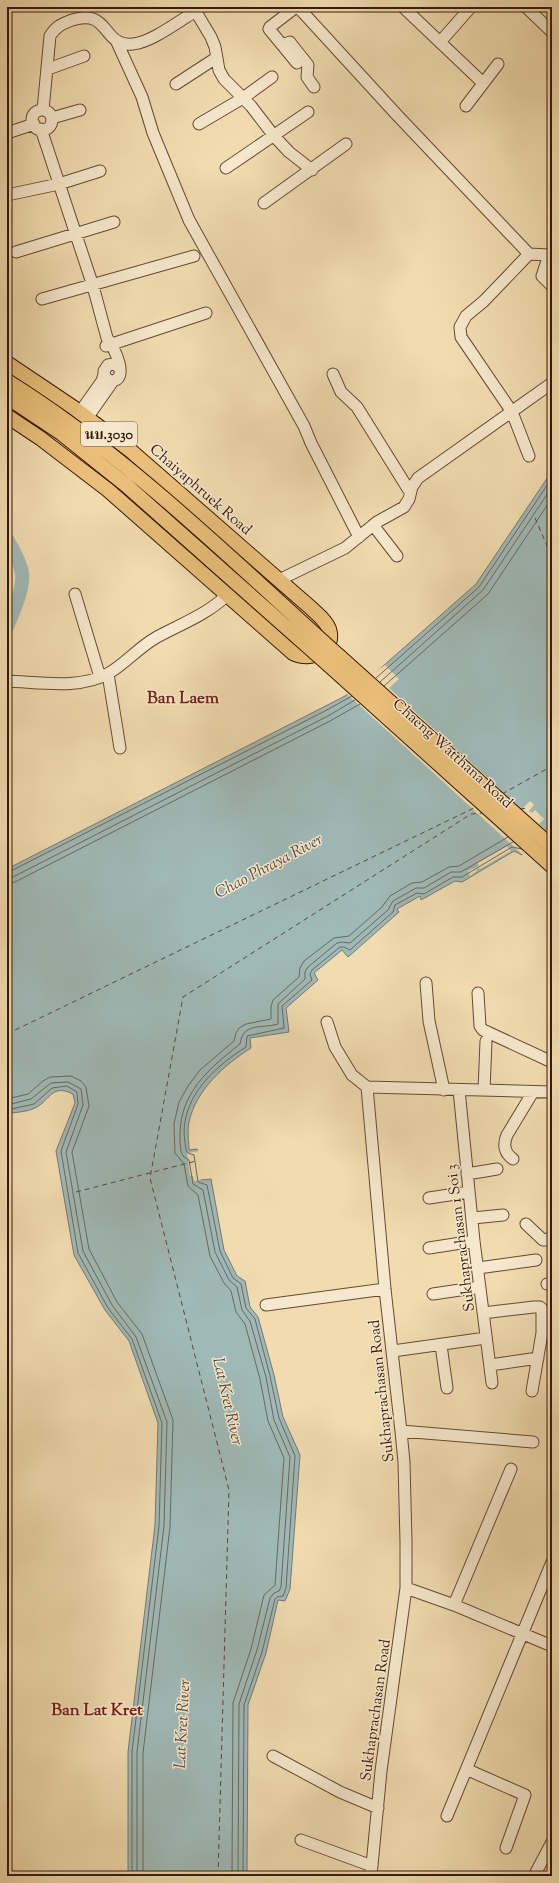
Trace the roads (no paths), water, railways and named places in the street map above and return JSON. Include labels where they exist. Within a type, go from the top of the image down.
[{"type":"main road","name":"Chaiyaphruek Road","points":[[7,363],[84,415],[131,451],[279,580],[327,624],[329,631],[329,642],[323,651],[313,657],[305,658],[293,653],[108,490],[52,446],[7,416]]},
{"type":"main road","points":[[7,381],[69,422],[132,472],[335,661]]},
{"type":"main road","points":[[7,397],[61,433],[126,485],[335,661]]},
{"type":"main road","points":[[108,490],[98,477],[96,470],[98,457],[108,447],[114,445],[131,451]]},
{"type":"main road","name":"Chaeng Watthana Road","points":[[335,661],[552,847]]},
{"type":"main road","name":"Chaeng Watthana Road","points":[[335,661],[552,866]]},
{"type":"street","points":[[297,63],[269,29],[297,7],[397,116],[529,254]]},
{"type":"street","points":[[440,42],[471,7]]},
{"type":"street","points":[[526,7],[552,32]]},
{"type":"street","points":[[406,8],[483,83]]},
{"type":"street","points":[[43,110],[50,36],[55,28],[64,23],[90,17],[98,21],[116,40],[124,44],[134,44],[148,39],[195,9],[211,37],[215,47],[219,70],[224,79],[243,98],[289,152],[312,170]]},
{"type":"street","points":[[116,40],[142,97],[153,133],[189,220],[304,426],[311,443],[359,538]]},
{"type":"street","points":[[282,45],[290,42],[308,65],[307,78],[314,87]]},
{"type":"street","points":[[48,69],[84,56]]},
{"type":"street","points":[[176,84],[216,58]]},
{"type":"street","points":[[466,106],[498,64]]},
{"type":"street","points":[[199,124],[243,98],[272,77]]},
{"type":"street","points":[[52,118],[49,112],[43,110],[34,114],[76,234],[109,342],[120,368],[119,378],[113,381],[84,415]]},
{"type":"street","points":[[52,118],[80,110]]},
{"type":"street","points":[[226,168],[308,112]]},
{"type":"street","points":[[7,133],[37,126],[48,127],[52,118]]},
{"type":"street","points":[[264,203],[312,170],[346,144]]},
{"type":"street","points":[[7,195],[59,184],[100,171]]},
{"type":"street","points":[[16,252],[114,222]]},
{"type":"street","points":[[529,456],[512,412],[490,377],[461,337],[460,327],[466,316],[484,301],[529,254],[550,254],[542,276],[552,286]]},
{"type":"street","points":[[42,299],[93,286],[194,256]]},
{"type":"street","points":[[109,342],[206,313]]},
{"type":"street","points":[[109,342],[106,370],[107,380],[113,381]]},
{"type":"street","points":[[84,415],[102,381],[106,370],[114,364],[120,368]]},
{"type":"street","points":[[333,374],[335,382],[341,392],[357,407],[410,492]]},
{"type":"street","points":[[279,580],[340,551],[359,538],[373,525],[404,507],[409,499],[412,487],[418,478],[552,383]]},
{"type":"street","points":[[373,525],[397,556]]},
{"type":"street","points":[[75,594],[104,676],[120,748]]},
{"type":"street","points":[[7,681],[63,683],[84,682],[104,676],[147,643],[212,608],[227,595]]},
{"type":"street","points":[[426,983],[429,1021],[444,1090]]},
{"type":"street","points":[[478,993],[480,1026],[483,1030],[552,1062]]},
{"type":"street","points":[[327,1022],[336,1047],[352,1075],[367,1087],[552,1092]]},
{"type":"street","points":[[484,1090],[486,1041]]},
{"type":"street","name":"Sukhaprachasan Road","points":[[367,1087],[385,1289],[401,1431],[404,1478],[406,1588],[378,1808],[372,1873]]},
{"type":"street","name":"Sukhaprachasan 1 Soi 3","points":[[459,1090],[473,1218],[474,1241],[492,1384]]},
{"type":"street","points":[[513,1159],[508,1156],[504,1142],[533,1092]]},
{"type":"street","points":[[467,1174],[497,1169]]},
{"type":"street","points":[[429,1198],[470,1192]]},
{"type":"street","points":[[473,1218],[503,1216]]},
{"type":"street","points":[[526,1224],[543,1240],[552,1236]]},
{"type":"street","points":[[429,1248],[474,1241]]},
{"type":"street","points":[[478,1268],[536,1260]]},
{"type":"street","points":[[434,1294],[480,1288]]},
{"type":"street","points":[[266,1305],[385,1289]]},
{"type":"street","points":[[484,1313],[540,1307],[542,1312],[542,1333],[532,1391]]},
{"type":"street","points":[[393,1352],[486,1338]]},
{"type":"street","points":[[441,1345],[447,1388]]},
{"type":"street","points":[[490,1365],[538,1358]]},
{"type":"street","points":[[401,1431],[533,1442]]},
{"type":"street","points":[[454,1605],[511,1470]]},
{"type":"street","points":[[448,1816],[552,1562]]},
{"type":"street","points":[[406,1588],[454,1605],[552,1646]]},
{"type":"street","points":[[273,1756],[340,1792],[378,1808]]},
{"type":"street","points":[[468,1770],[526,1795],[506,1848]]},
{"type":"street","points":[[301,1840],[372,1873]]},
{"type":"street","points":[[534,1876],[552,1842]]},
{"type":"water","points":[[552,471],[552,823],[522,855],[514,851],[462,882],[455,881],[421,900],[420,896],[397,909],[399,912],[348,957],[342,950],[314,973],[318,980],[286,1008],[289,1032],[250,1038],[251,1048],[231,1062],[212,1079],[198,1099],[189,1122],[189,1150],[197,1149],[201,1180],[211,1179],[224,1250],[237,1276],[245,1281],[250,1307],[258,1317],[274,1375],[283,1417],[300,1455],[290,1589],[285,1601],[278,1600],[266,1653],[248,1705],[247,1876],[128,1876],[128,1752],[155,1525],[158,1423],[129,1341],[105,1310],[74,1255],[56,1151],[75,1103],[73,1094],[66,1091],[55,1092],[35,1108],[7,1114],[7,869],[345,696],[373,675],[476,584]]},
{"type":"waterway","points":[[7,539],[20,564],[22,573],[18,600],[7,627]]},
{"type":"district","name":"Ban Laem","points":[[183,697]]},
{"type":"district","name":"Ban Lat Kret","points":[[97,1709]]},
{"type":"water label","name":"Chao Phraya River","points":[[268,865]]},
{"type":"water label","name":"Lat Kret River","points":[[229,1401]]},
{"type":"water label","name":"Lat Kret River","points":[[181,1724]]}]
